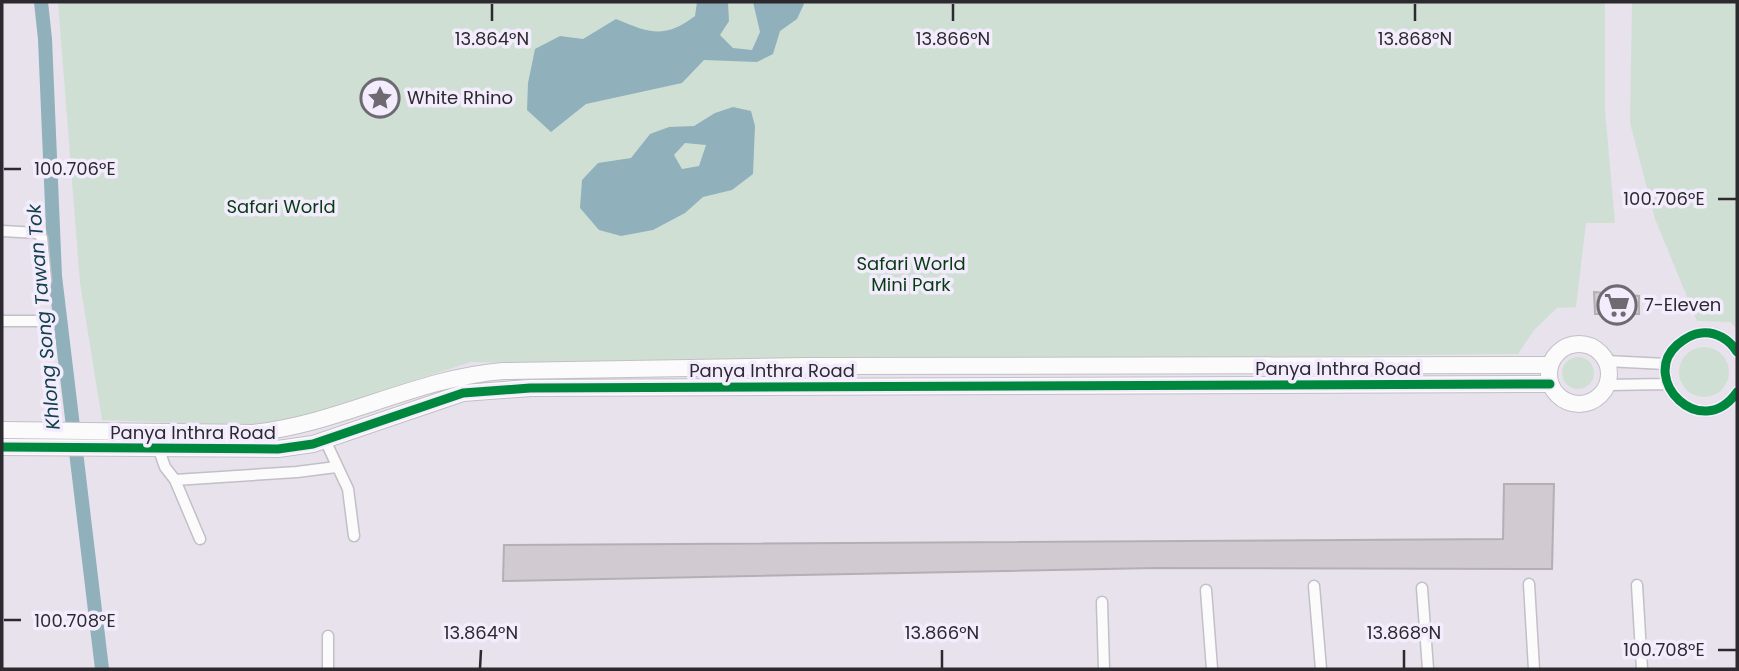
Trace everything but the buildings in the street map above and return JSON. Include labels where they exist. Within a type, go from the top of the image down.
[{"type":"street","points":[[2,231],[38,233],[42,238],[46,281]]},
{"type":"street","points":[[2,321],[43,321]]},
{"type":"street","points":[[1737,352],[1732,344],[1718,335],[1702,333],[1686,337],[1673,348],[1666,364],[1667,384],[1675,398],[1688,407],[1703,411],[1718,409],[1737,392]]},
{"type":"street","points":[[1566,346],[1590,346],[1600,352],[1606,361],[1607,385],[1600,395],[1590,402],[1578,404],[1566,401],[1550,384],[1550,365],[1556,354],[1566,346]]},
{"type":"street","points":[[1606,361],[1666,364]]},
{"type":"street","name":"Panya Inthra Road","points":[[2,430],[253,433],[285,429],[474,373],[503,371],[805,366],[1550,365]]},
{"type":"street","name":"Panya Inthra Road","points":[[2,447],[278,449],[324,440],[463,393],[504,389],[1550,384]]},
{"type":"street","points":[[1607,385],[1667,384]]},
{"type":"street","points":[[82,431],[82,449]]},
{"type":"street","points":[[324,440],[348,489],[354,536]]},
{"type":"street","points":[[159,450],[200,539]]},
{"type":"street","points":[[175,480],[336,467]]},
{"type":"street","points":[[1529,584],[1534,669]]},
{"type":"street","points":[[1637,584],[1642,669]]},
{"type":"street","points":[[1314,586],[1321,669]]},
{"type":"street","points":[[1422,588],[1428,669]]},
{"type":"street","points":[[1206,590],[1212,669]]},
{"type":"street","points":[[1102,602],[1104,669]]},
{"type":"street","points":[[328,636],[328,669]]},
{"type":"green space","name":"Safari World","points":[[58,2],[1605,2],[1605,110],[1615,223],[1586,223],[1576,307],[1557,308],[1534,330],[1518,354],[557,364],[471,362],[293,419],[258,426],[102,420],[80,283]]},
{"type":"green space","points":[[1632,2],[1737,2],[1737,329],[1730,322],[1697,321],[1655,219],[1630,123]]},
{"type":"green space","points":[[1704,347],[1721,355],[1729,372],[1721,389],[1704,397],[1687,389],[1679,372],[1687,355]]},
{"type":"green space","points":[[1578,357],[1589,362],[1594,373],[1589,384],[1578,389],[1567,384],[1562,373],[1567,362]]},
{"type":"water","points":[[697,2],[728,2],[729,21],[720,35],[733,48],[752,50],[760,32],[753,2],[804,4],[797,19],[780,31],[773,54],[757,62],[704,60],[682,83],[586,104],[551,132],[527,110],[528,83],[535,49],[560,36],[583,39],[616,19],[638,28],[666,31],[695,16]]},
{"type":"water","points":[[733,107],[751,111],[755,126],[753,174],[732,190],[703,197],[685,213],[653,230],[621,236],[599,230],[580,208],[582,180],[598,163],[631,158],[650,134],[669,127],[694,126],[715,113]],"holes":[[[685,143],[706,145],[699,166],[682,169],[674,155]]]},
{"type":"waterway","name":"Khlong Song Tawan Tok","points":[[41,2],[45,39],[55,276],[102,669]]},
{"type":"cycle path","points":[[1737,352],[1731,344],[1717,335],[1694,334],[1677,345],[1667,359],[1665,374],[1670,388],[1679,400],[1692,409],[1707,411],[1723,406],[1737,392]]},
{"type":"cycle path","points":[[2,447],[278,449],[313,444],[463,393],[530,388],[1550,384]]},
{"type":"place","name":"White Rhino","points":[[380,98]]},
{"type":"place","name":"7-Eleven","points":[[1617,305]]},
{"type":"park label","name":"Safari World Mini Park","points":[[911,274]]}]
